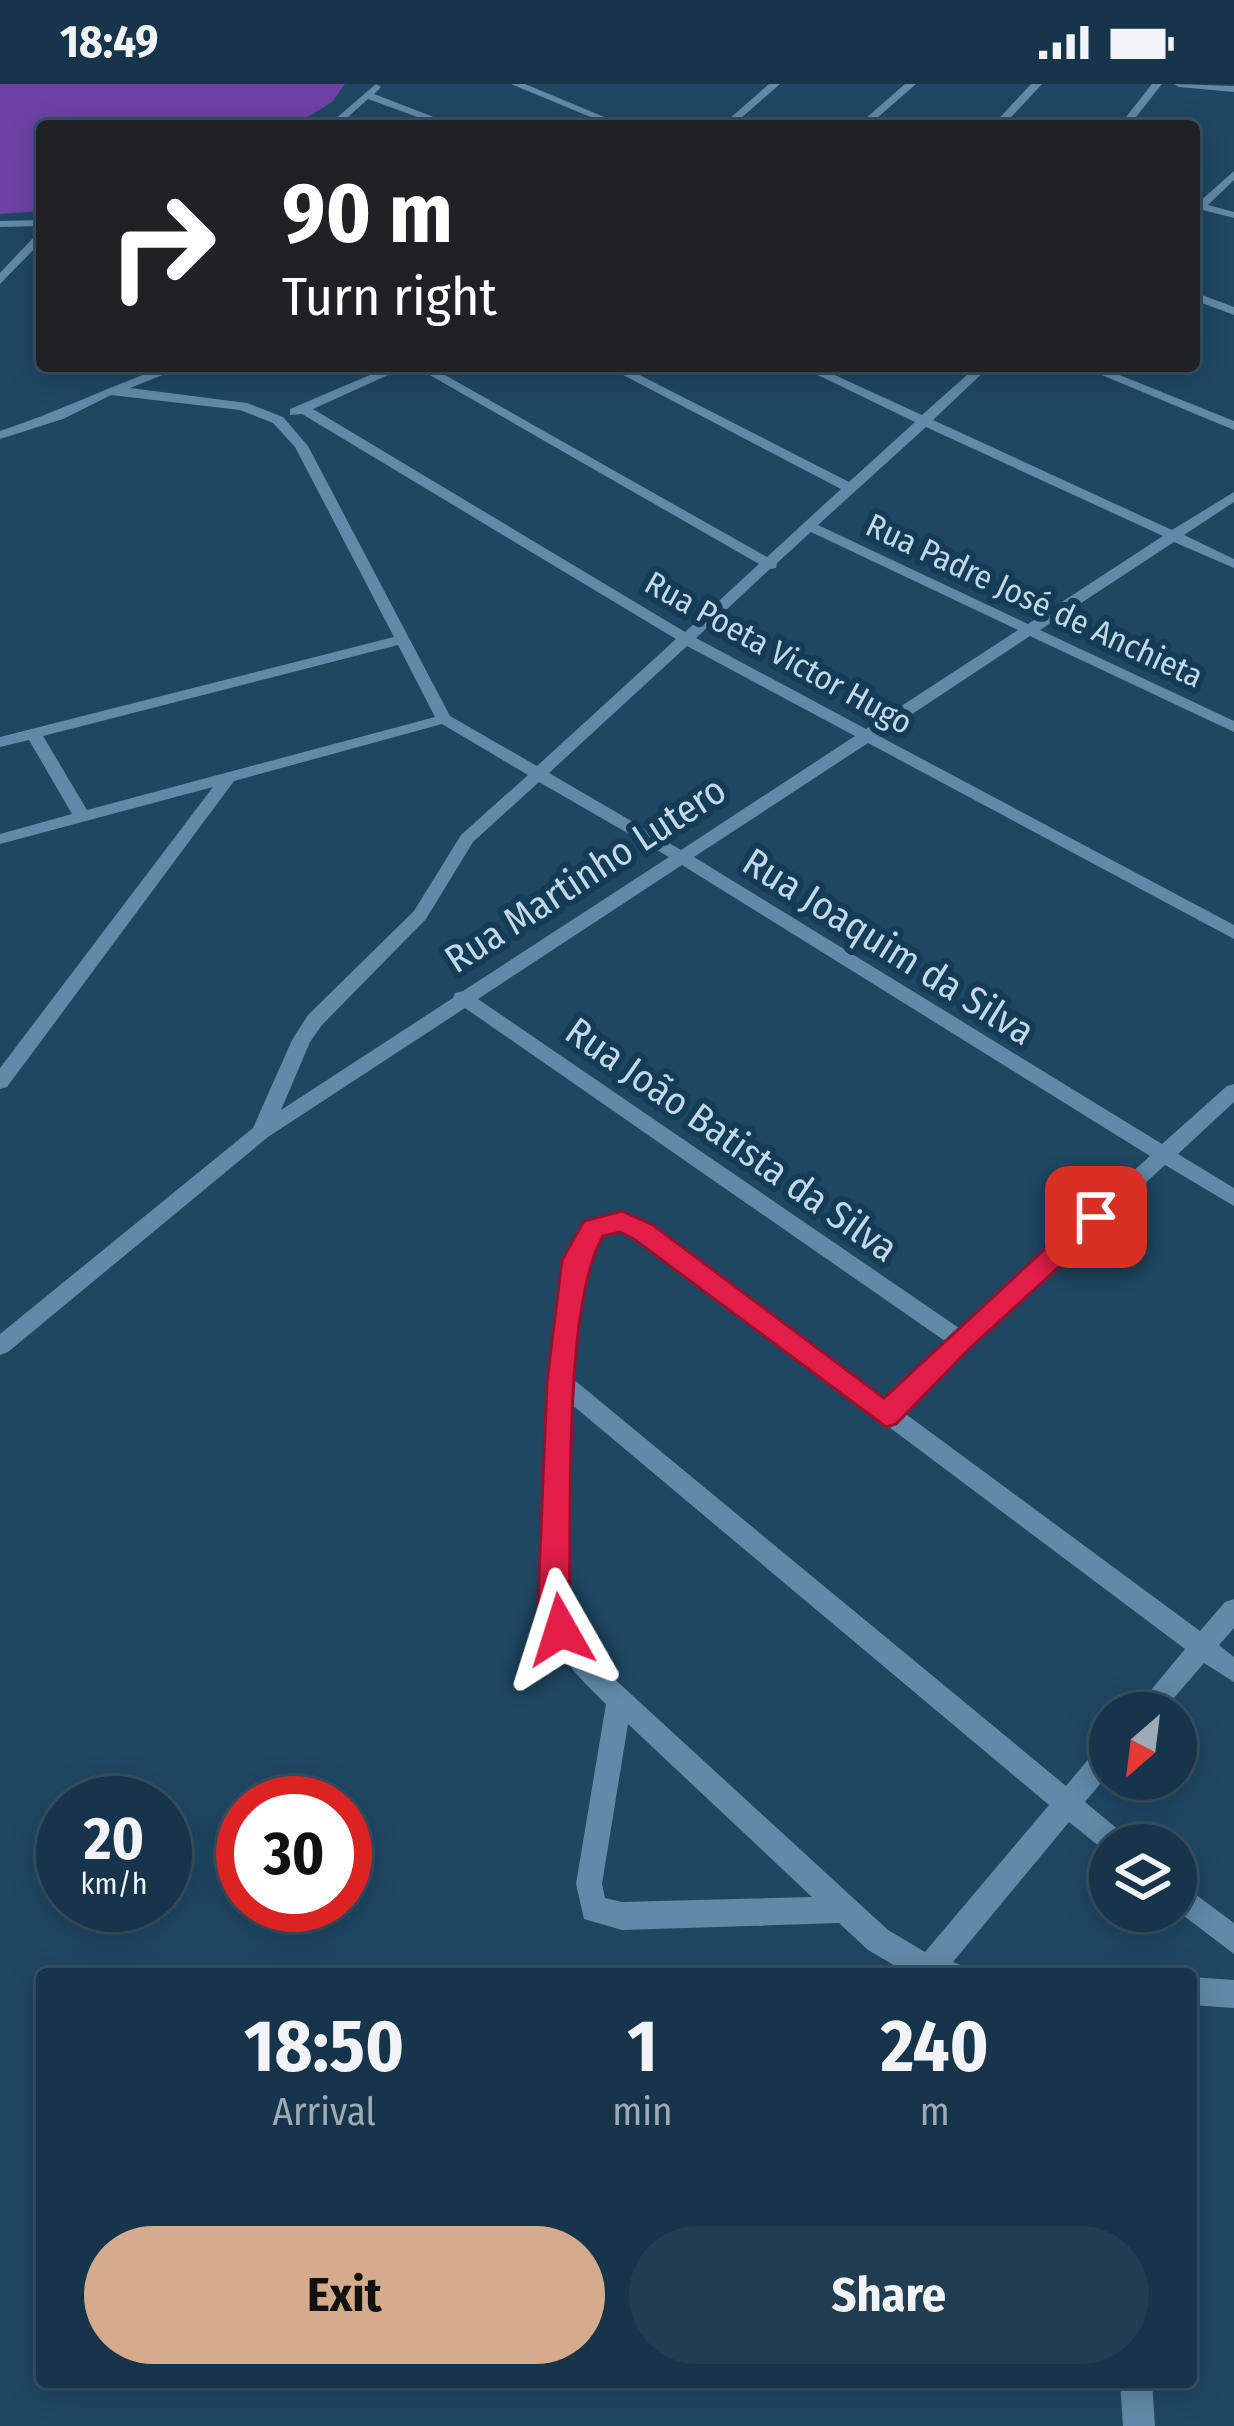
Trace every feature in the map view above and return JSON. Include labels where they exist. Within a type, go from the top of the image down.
[{"type":"street","points":[[339,120],[378,84]]},
{"type":"street","points":[[516,84],[606,120]]},
{"type":"street","points":[[733,120],[775,84]]},
{"type":"street","points":[[869,120],[911,84]]},
{"type":"street","points":[[1003,120],[1037,84]]},
{"type":"street","points":[[1129,120],[1157,84]]},
{"type":"street","points":[[1178,84],[1234,88]]},
{"type":"street","points":[[368,96],[435,120]]},
{"type":"street","points":[[1200,205],[1234,174]]},
{"type":"street","points":[[1200,209],[1234,215]]},
{"type":"street","points":[[0,224],[36,223]]},
{"type":"street","points":[[0,280],[36,241]]},
{"type":"street","points":[[1200,298],[1234,310]]},
{"type":"street","points":[[0,435],[163,372]]},
{"type":"street","points":[[278,420],[388,372]]},
{"type":"street","points":[[431,372],[771,565]]},
{"type":"street","points":[[624,372],[850,488]]},
{"type":"street","points":[[817,372],[1234,564]]},
{"type":"street","points":[[261,1132],[301,1040],[315,1020],[420,915],[451,872],[467,839],[978,372]]},
{"type":"street","points":[[1101,372],[1234,426]]},
{"type":"street","points":[[0,839],[444,718],[301,446],[278,420],[242,406],[110,392]]},
{"type":"street","name":"Rua Poeta Victor Hugo","points":[[304,409],[688,640],[1234,933]]},
{"type":"street","name":"Rua Martinho Lutero","points":[[0,1346],[261,1132],[1234,496]]},
{"type":"street","name":"Rua Padre José de Anchieta","points":[[811,527],[1234,727]]},
{"type":"street","points":[[0,742],[401,640]]},
{"type":"street","name":"Rua Joaquim da Silva","points":[[444,718],[679,856],[1234,1198]]},
{"type":"street","points":[[34,735],[82,817]]},
{"type":"street","points":[[0,1082],[230,774]]},
{"type":"street","name":"Rua João Batista da Silva","points":[[462,997],[960,1340]]},
{"type":"street","points":[[886,1415],[960,1340],[1234,1091]]},
{"type":"street","points":[[930,1968],[878,1940],[573,1653],[554,1602],[561,1382],[576,1260],[584,1241],[607,1222],[622,1221],[644,1232],[1234,1672]]},
{"type":"street","points":[[561,1382],[1092,1824]]},
{"type":"street","points":[[1163,1692],[1234,1610]]},
{"type":"street","points":[[619,1701],[589,1884],[594,1909],[622,1916],[846,1909]]},
{"type":"street","points":[[941,1968],[1089,1777]]},
{"type":"street","points":[[1197,1910],[1234,1940]]},
{"type":"street","points":[[1197,1991],[1234,1994]]},
{"type":"street","points":[[1136,2388],[1139,2426]]},
{"type":"shaded area","points":[[0,84],[345,84],[332,102],[303,120],[36,120],[36,211],[0,214]]},
{"type":"route","points":[[561,1630],[554,1602],[561,1382],[576,1260],[594,1228],[622,1221],[644,1232],[886,1415],[960,1340],[1096,1217]]}]
